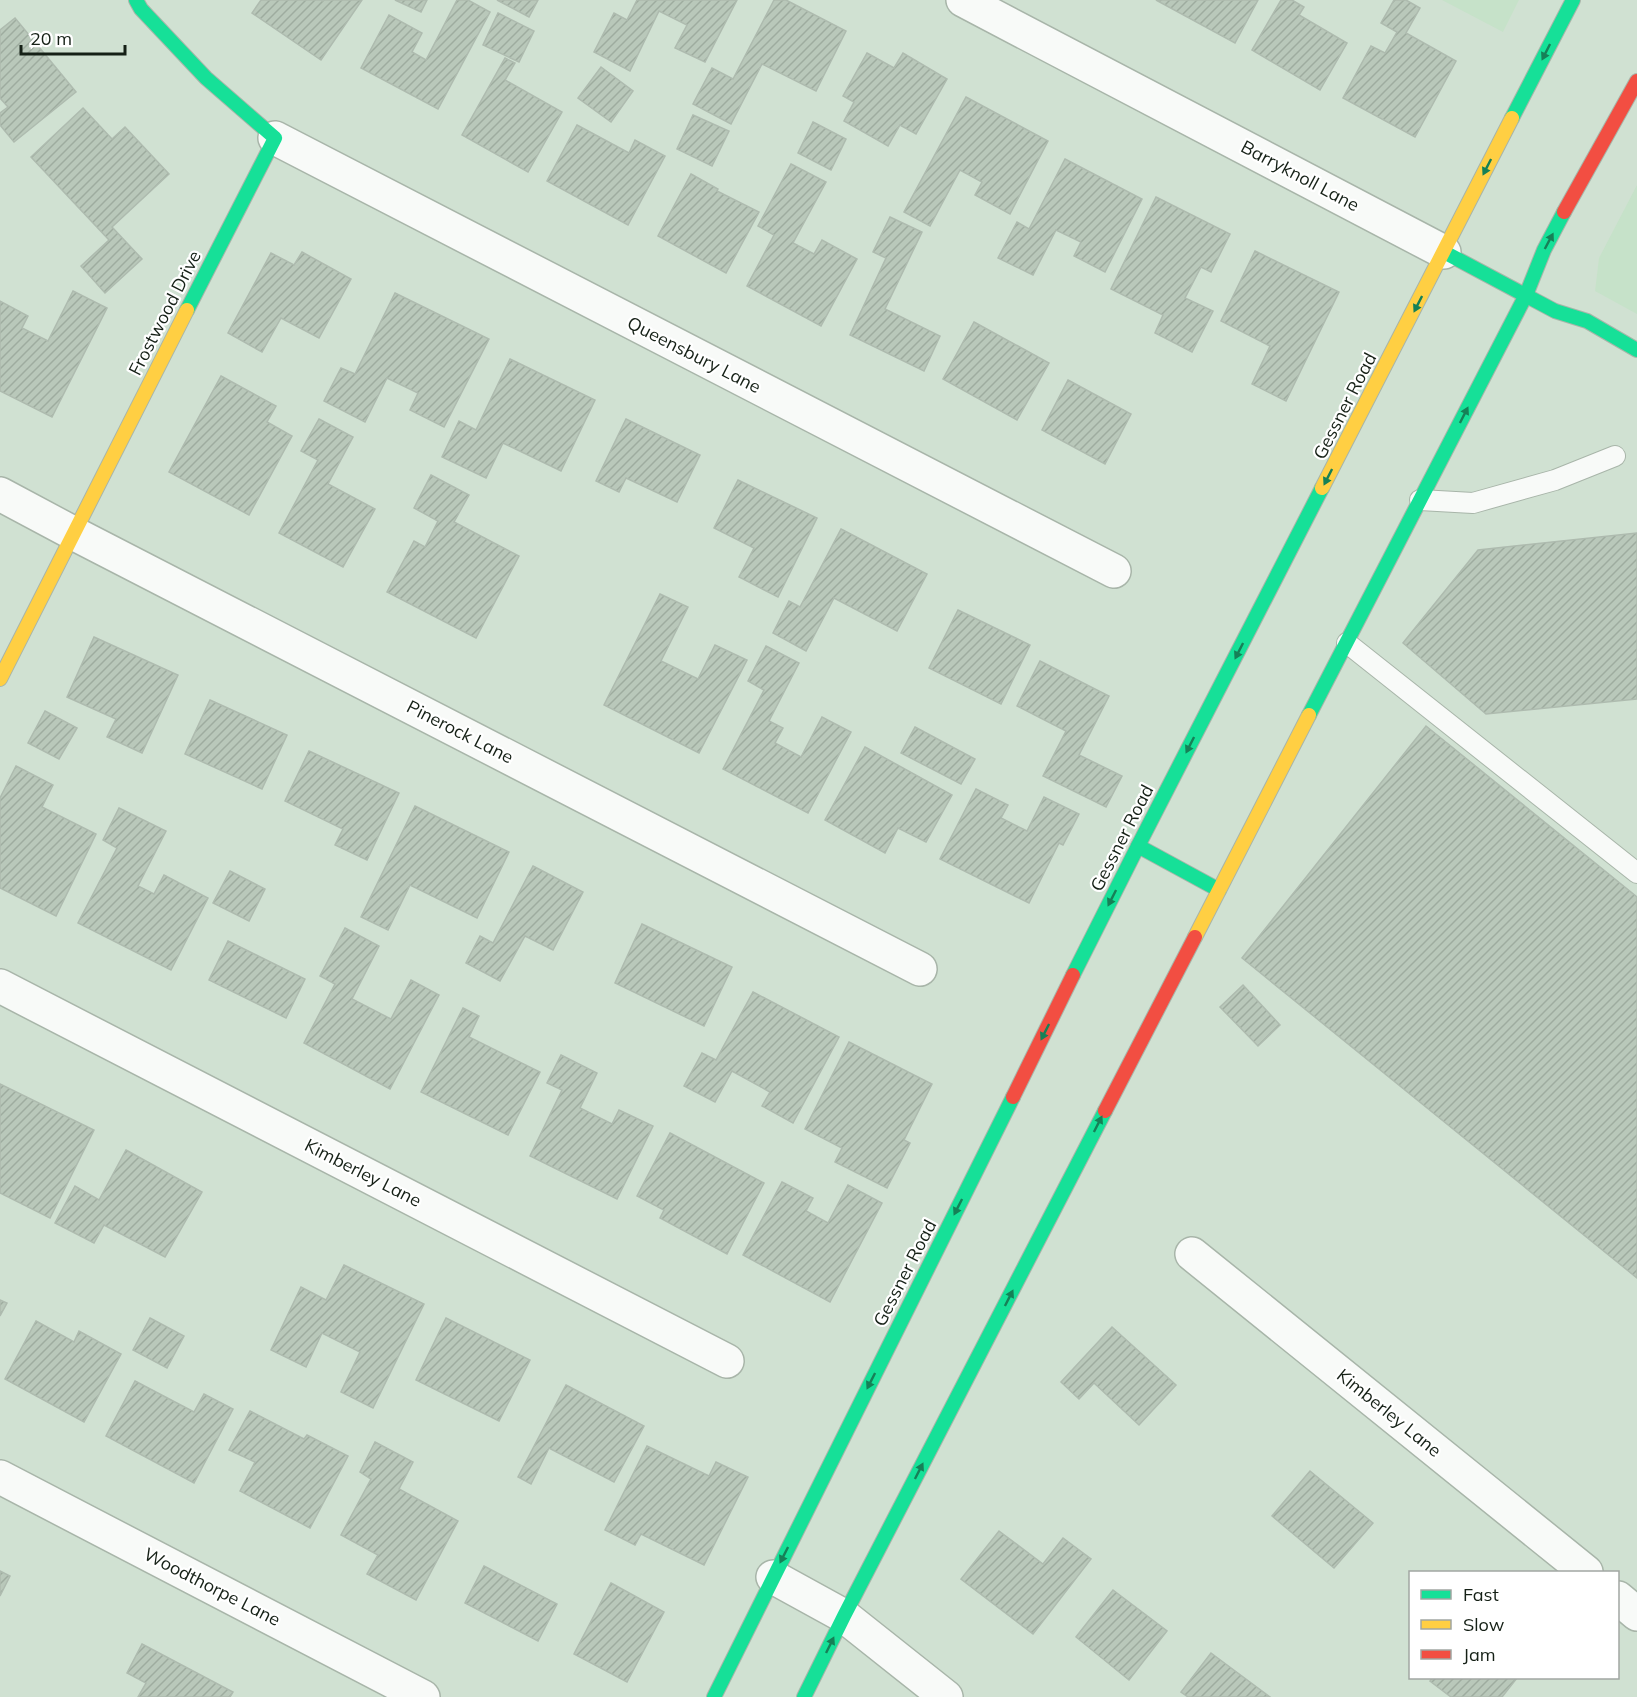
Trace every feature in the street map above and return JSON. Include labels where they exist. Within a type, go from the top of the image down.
[{"type":"main road","points":[[136,0],[141,9],[206,78],[275,138]]},
{"type":"main road","name":"Gessner Road","points":[[714,1697],[1138,846],[1573,0]]},
{"type":"main road","points":[[804,1697],[1526,295],[1544,250],[1637,81]]},
{"type":"main road","name":"Frostwood Drive","points":[[0,680],[275,138]]},
{"type":"main road","name":"Barryknoll Lane","points":[[1444,252],[1555,311],[1587,321],[1637,350]]},
{"type":"main road","points":[[1138,846],[1219,890]]},
{"type":"street","name":"Barryknoll Lane","points":[[963,0],[1444,252]]},
{"type":"street","name":"Queensbury Lane","points":[[275,138],[1113,571]]},
{"type":"street","name":"Pinerock Lane","points":[[0,494],[920,969]]},
{"type":"street","name":"Kimberley Lane","points":[[0,986],[727,1361]]},
{"type":"street","name":"Kimberley Lane","points":[[1192,1254],[1585,1571]]},
{"type":"street","name":"Woodthorpe Lane","points":[[0,1477],[423,1697]]},
{"type":"street","points":[[773,1577],[844,1616],[946,1697]]},
{"type":"street","points":[[1619,1600],[1637,1614]]},
{"type":"lane","points":[[1420,500],[1473,503],[1555,480],[1616,456]]},
{"type":"lane","points":[[1347,643],[1637,873]]},
{"type":"shaded area","points":[[1442,0],[1519,0],[1503,32]]},
{"type":"shaded area","points":[[1637,185],[1637,314],[1595,291],[1599,258]]},
{"type":"building","points":[[261,0],[362,0],[321,60],[252,13]]},
{"type":"building","points":[[395,0],[427,0],[421,12]]},
{"type":"building","points":[[457,0],[468,0],[490,12],[438,109],[361,68],[389,15],[422,33],[412,52],[426,60]]},
{"type":"building","points":[[497,0],[538,0],[529,17]]},
{"type":"building","points":[[637,0],[737,0],[705,62],[675,48],[687,25],[659,11],[630,71],[594,52],[614,13],[627,20]]},
{"type":"building","points":[[774,0],[786,0],[846,31],[816,91],[762,64],[731,124],[693,104],[712,68],[733,79]]},
{"type":"building","points":[[1156,0],[1258,0],[1235,43]]},
{"type":"building","points":[[1281,0],[1292,0],[1304,7],[1299,15],[1347,43],[1320,90],[1252,50]]},
{"type":"building","points":[[1394,0],[1406,0],[1420,8],[1406,33],[1456,61],[1415,137],[1343,98],[1371,46],[1385,53],[1397,32],[1381,23]]},
{"type":"building","points":[[498,13],[534,31],[519,62],[483,45]]},
{"type":"building","points":[[15,18],[76,92],[14,142],[0,125],[0,113],[8,107],[0,98],[0,30]]},
{"type":"building","points":[[867,53],[894,68],[903,53],[947,79],[916,134],[900,125],[888,146],[844,121],[854,102],[843,96]]},
{"type":"building","points":[[505,58],[515,63],[505,80],[562,112],[528,172],[462,135]]},
{"type":"building","points":[[601,67],[633,91],[611,122],[578,98]]},
{"type":"building","points":[[966,97],[1048,141],[1010,214],[975,195],[982,182],[960,170],[930,226],[904,212]]},
{"type":"building","points":[[83,108],[112,139],[125,127],[169,174],[112,227],[142,259],[105,293],[81,266],[109,240],[31,157]]},
{"type":"building","points":[[693,115],[729,131],[712,166],[677,149]]},
{"type":"building","points":[[813,122],[846,139],[831,170],[798,153]]},
{"type":"building","points":[[577,125],[629,153],[635,140],[665,156],[628,225],[547,181]]},
{"type":"building","points":[[1065,159],[1142,199],[1105,272],[1074,256],[1081,242],[1056,230],[1033,275],[998,258],[1017,222],[1029,229]]},
{"type":"building","points":[[791,164],[826,182],[793,243],[814,254],[822,240],[857,259],[821,326],[747,286],[774,235],[758,226]]},
{"type":"building","points":[[691,174],[718,189],[717,191],[759,212],[726,273],[658,236]]},
{"type":"building","points":[[1156,197],[1230,234],[1211,272],[1201,267],[1185,298],[1213,311],[1192,352],[1155,333],[1163,315],[1111,289]]},
{"type":"building","points":[[890,217],[922,232],[885,309],[940,336],[924,371],[850,335],[886,258],[873,252]]},
{"type":"building","points":[[1255,251],[1339,292],[1286,401],[1252,384],[1270,346],[1221,321]]},
{"type":"building","points":[[302,252],[351,279],[319,338],[281,318],[262,352],[228,333],[271,253],[294,265]]},
{"type":"building","points":[[73,291],[107,308],[52,417],[0,391],[0,301],[28,316],[22,328],[48,341]]},
{"type":"building","points":[[395,293],[489,339],[444,427],[410,410],[418,393],[387,378],[365,422],[324,401],[341,368],[355,374]]},
{"type":"building","points":[[974,322],[1049,363],[1017,420],[943,379]]},
{"type":"building","points":[[510,359],[595,400],[561,471],[503,443],[486,478],[442,457],[459,421],[476,430]]},
{"type":"building","points":[[221,376],[276,406],[267,422],[292,436],[249,515],[169,472]]},
{"type":"building","points":[[1068,380],[1131,414],[1105,464],[1042,430]]},
{"type":"building","points":[[319,419],[353,437],[328,484],[375,509],[343,567],[279,533],[318,460],[301,451]]},
{"type":"building","points":[[626,419],[700,455],[677,502],[626,478],[619,492],[596,481]]},
{"type":"building","points":[[431,475],[469,495],[454,522],[519,556],[476,638],[387,592],[414,541],[425,547],[438,521],[414,508]]},
{"type":"building","points":[[738,480],[817,518],[778,597],[739,577],[754,548],[714,528]]},
{"type":"building","points":[[841,529],[927,574],[897,631],[834,598],[806,651],[773,633],[789,601],[800,607]]},
{"type":"building","points":[[1637,533],[1637,699],[1486,714],[1403,643],[1478,550]]},
{"type":"building","points":[[660,594],[688,607],[661,661],[698,679],[715,645],[747,660],[699,753],[604,705]]},
{"type":"building","points":[[958,610],[1030,645],[1001,704],[929,668]]},
{"type":"building","points":[[94,637],[178,675],[142,753],[107,737],[116,719],[67,697]]},
{"type":"building","points":[[766,646],[799,663],[769,721],[783,728],[775,743],[801,757],[822,717],[851,732],[808,813],[723,769],[764,690],[748,681]]},
{"type":"building","points":[[1040,661],[1109,696],[1079,755],[1122,776],[1106,807],[1043,776],[1066,731],[1017,706]]},
{"type":"building","points":[[210,700],[287,735],[262,789],[185,754]]},
{"type":"building","points":[[45,711],[77,728],[59,759],[28,743]]},
{"type":"building","points":[[1426,726],[1637,897],[1637,1278],[1242,958]]},
{"type":"building","points":[[915,727],[975,759],[961,784],[901,753]]},
{"type":"building","points":[[865,747],[952,795],[926,842],[898,828],[885,853],[825,820]]},
{"type":"building","points":[[309,751],[399,793],[367,860],[335,845],[343,829],[285,801]]},
{"type":"building","points":[[16,766],[53,785],[42,807],[96,834],[56,916],[0,888],[0,798]]},
{"type":"building","points":[[976,789],[1008,805],[1001,818],[1027,831],[1044,797],[1079,814],[1063,845],[1059,843],[1029,903],[940,859]]},
{"type":"building","points":[[415,806],[509,852],[477,918],[410,885],[388,930],[361,917]]},
{"type":"building","points":[[119,808],[166,831],[138,886],[154,894],[164,875],[208,898],[171,970],[78,923],[117,848],[103,840]]},
{"type":"building","points":[[533,866],[583,892],[553,950],[525,936],[500,981],[466,963],[480,936],[493,943]]},
{"type":"building","points":[[230,871],[265,889],[249,921],[213,903]]},
{"type":"building","points":[[642,924],[732,967],[704,1026],[615,983]]},
{"type":"building","points":[[345,928],[379,946],[352,999],[391,1019],[411,980],[439,995],[390,1089],[304,1043],[335,984],[320,976]]},
{"type":"building","points":[[228,941],[305,979],[286,1018],[209,980]]},
{"type":"building","points":[[1243,985],[1280,1025],[1258,1046],[1220,1007]]},
{"type":"building","points":[[753,992],[839,1037],[793,1123],[762,1106],[770,1092],[732,1071],[715,1102],[684,1086],[702,1053],[716,1060]]},
{"type":"building","points":[[463,1008],[479,1016],[469,1037],[540,1072],[508,1135],[421,1092]]},
{"type":"building","points":[[849,1042],[932,1084],[904,1140],[910,1143],[887,1188],[835,1162],[842,1148],[805,1129]]},
{"type":"building","points":[[561,1055],[597,1073],[580,1108],[612,1124],[619,1110],[653,1126],[617,1199],[530,1156],[562,1090],[547,1083]]},
{"type":"building","points":[[0,1084],[94,1130],[50,1218],[0,1193]]},
{"type":"building","points":[[670,1133],[764,1183],[727,1254],[660,1218],[664,1210],[637,1196]]},
{"type":"building","points":[[126,1150],[202,1192],[165,1257],[104,1225],[94,1243],[55,1223],[75,1186],[99,1200]]},
{"type":"building","points":[[782,1182],[813,1198],[806,1211],[828,1223],[848,1185],[882,1203],[830,1302],[743,1255]]},
{"type":"building","points":[[344,1265],[424,1304],[373,1408],[341,1392],[360,1352],[322,1333],[306,1367],[271,1350],[301,1287],[326,1300]]},
{"type":"building","points":[[0,1300],[7,1303],[0,1316]]},
{"type":"building","points":[[150,1318],[184,1336],[167,1368],[133,1350]]},
{"type":"building","points":[[446,1318],[530,1360],[499,1421],[416,1380]]},
{"type":"building","points":[[36,1321],[74,1342],[79,1331],[121,1354],[84,1422],[5,1379]]},
{"type":"building","points":[[1112,1327],[1176,1385],[1139,1425],[1094,1383],[1079,1399],[1061,1382]]},
{"type":"building","points":[[135,1381],[194,1412],[204,1394],[233,1409],[194,1483],[106,1436]]},
{"type":"building","points":[[566,1385],[644,1426],[614,1482],[549,1448],[531,1484],[518,1477]]},
{"type":"building","points":[[250,1411],[304,1439],[307,1435],[348,1456],[310,1528],[240,1491],[255,1462],[229,1450]]},
{"type":"building","points":[[375,1442],[413,1462],[399,1489],[458,1521],[416,1600],[367,1574],[378,1555],[341,1535],[371,1479],[360,1472]]},
{"type":"building","points":[[647,1446],[709,1476],[716,1462],[748,1477],[704,1565],[641,1534],[635,1545],[605,1530]]},
{"type":"building","points":[[1310,1471],[1373,1523],[1334,1568],[1272,1516]]},
{"type":"building","points":[[999,1531],[1043,1564],[1063,1538],[1091,1559],[1033,1634],[961,1579]]},
{"type":"building","points":[[484,1566],[557,1604],[538,1641],[465,1603]]},
{"type":"building","points":[[0,1571],[10,1576],[0,1596]]},
{"type":"building","points":[[611,1583],[664,1612],[627,1682],[574,1654]]},
{"type":"building","points":[[1113,1590],[1167,1631],[1129,1680],[1076,1637]]},
{"type":"building","points":[[142,1644],[233,1692],[230,1697],[138,1697],[146,1683],[127,1673]]},
{"type":"building","points":[[1211,1653],[1270,1697],[1188,1697],[1181,1692]]},
{"type":"building","points":[[1431,1679],[1516,1679],[1502,1697],[1451,1697],[1430,1681]]},
{"type":"traffic: fast","points":[[136,0],[141,9],[206,78],[275,138],[187,310]]},
{"type":"traffic: fast","points":[[1512,118],[1573,0]]},
{"type":"traffic: fast","points":[[1309,715],[1526,295],[1544,250],[1564,212]]},
{"type":"traffic: fast","points":[[1444,252],[1555,311],[1587,321],[1637,350]]},
{"type":"traffic: fast","points":[[1073,975],[1322,488]]},
{"type":"traffic: fast","points":[[1138,846],[1219,890]]},
{"type":"traffic: fast","points":[[714,1697],[1013,1097]]},
{"type":"traffic: fast","points":[[804,1697],[1105,1111]]},
{"type":"traffic: slow","points":[[1322,488],[1512,118]]},
{"type":"traffic: slow","points":[[0,679],[187,310]]},
{"type":"traffic: slow","points":[[1195,937],[1309,715]]},
{"type":"traffic: jam","points":[[1564,212],[1637,81]]},
{"type":"traffic: jam","points":[[1105,1111],[1195,937]]},
{"type":"traffic: jam","points":[[1013,1097],[1073,975]]}]
